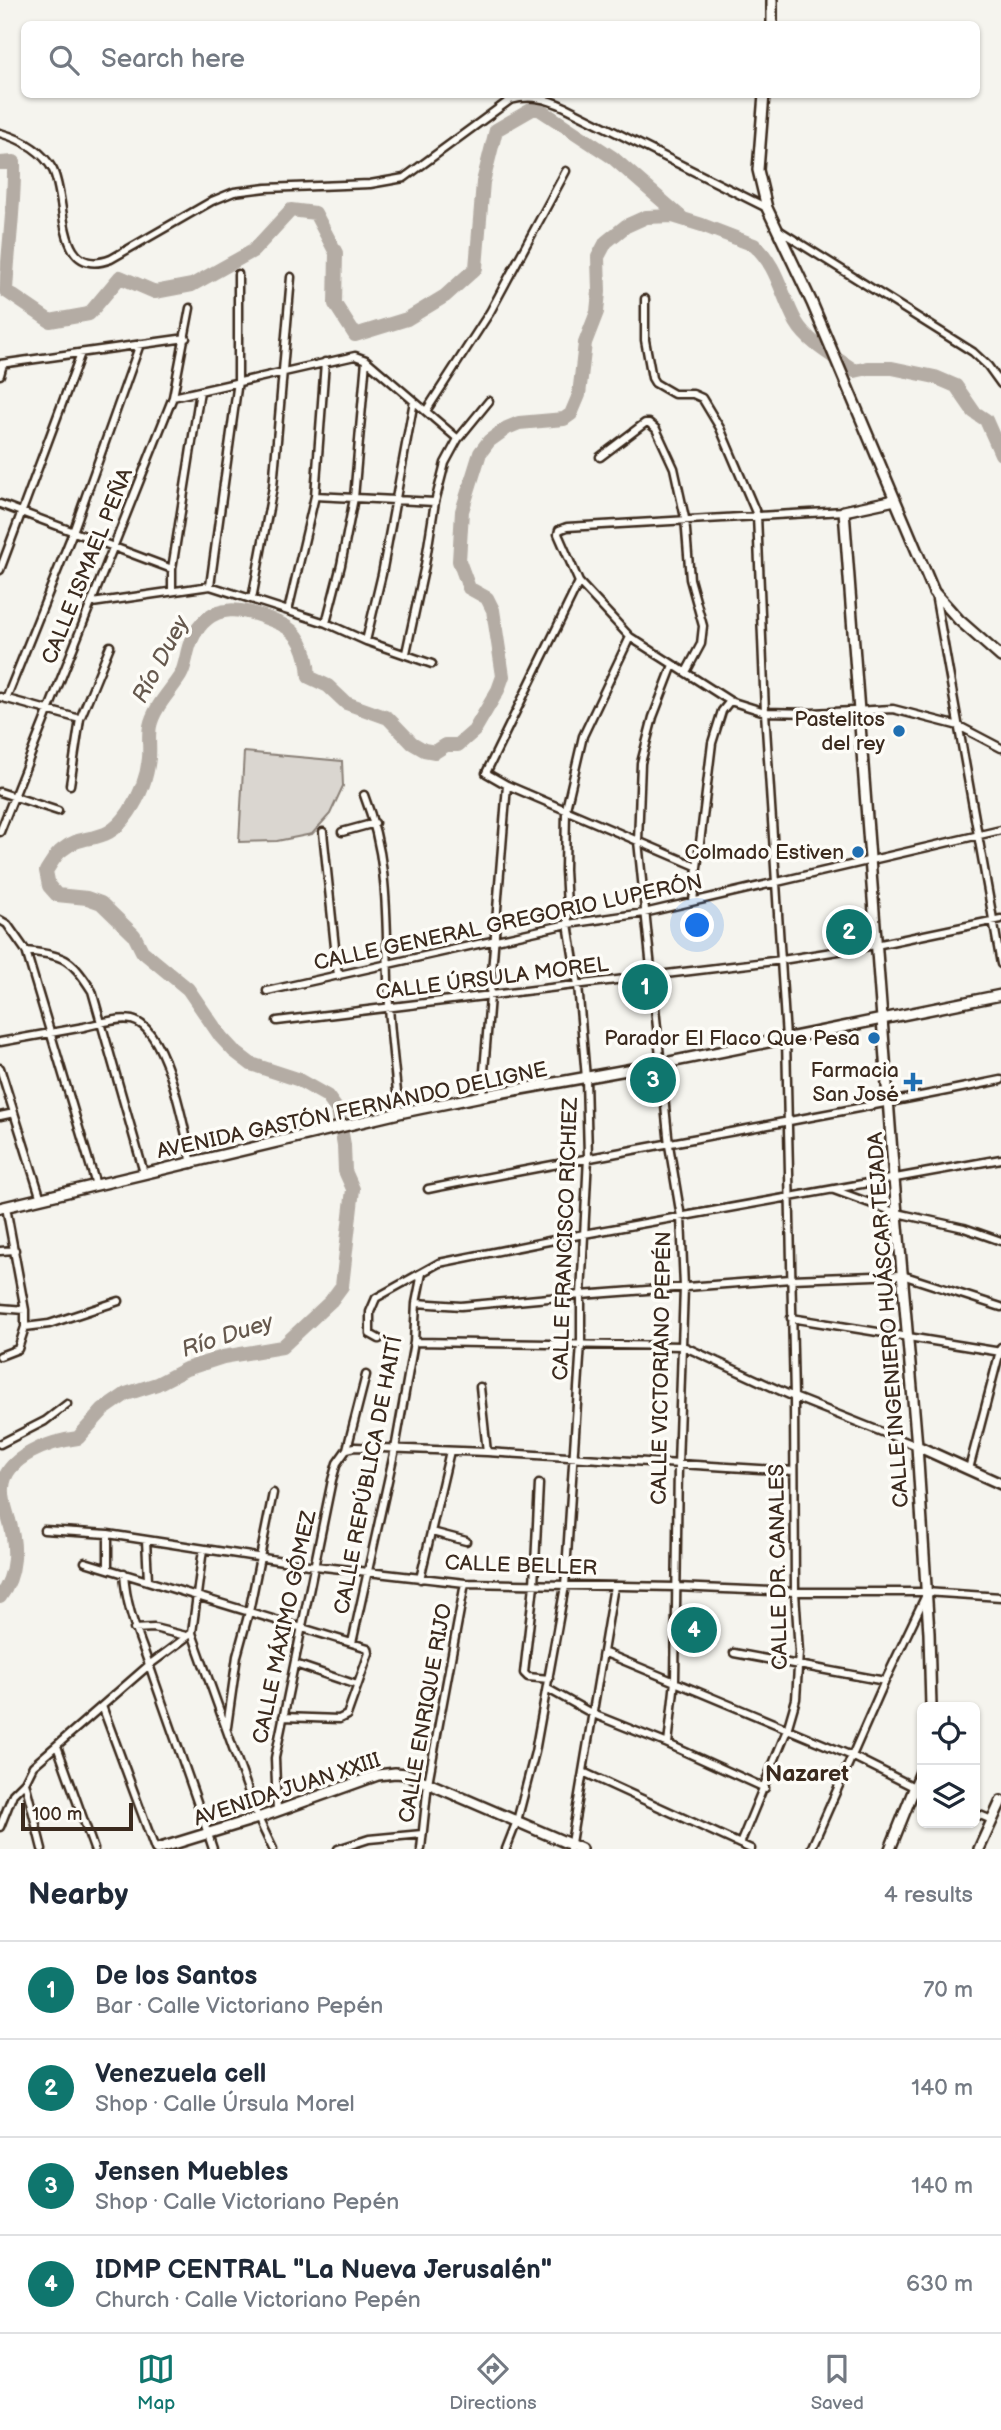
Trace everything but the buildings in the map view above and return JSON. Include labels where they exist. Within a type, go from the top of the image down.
[{"type":"main road","points":[[772,0],[772,21]]},
{"type":"main road","points":[[764,98],[758,170],[767,208],[813,303],[934,592],[959,620],[1001,657]]},
{"type":"main road","points":[[844,510],[895,500]]},
{"type":"main road","name":"CALLE INGENIERO HUÁSCAR TEJADA","points":[[844,510],[894,1179],[917,1446],[931,1702]]},
{"type":"main road","name":"AVENIDA GASTÓN FERNANDO DELIGNE","points":[[3,1208],[400,1113],[1001,995]]},
{"type":"main road","points":[[917,1446],[1001,1484]]},
{"type":"main road","name":"AVENIDA JUAN XXIII","points":[[157,1849],[258,1818],[379,1775],[395,1773],[428,1783],[574,1848]]},
{"type":"main road","points":[[890,1849],[917,1794]]},
{"type":"main road","points":[[979,1849],[1001,1801]]},
{"type":"street","points":[[0,133],[17,138],[41,153],[60,186],[68,243],[75,255],[85,261],[100,263],[212,201],[234,192],[266,188],[370,184],[404,178],[510,100],[518,98]]},
{"type":"street","points":[[542,98],[565,107],[767,208]]},
{"type":"street","points":[[426,411],[490,312],[566,171]]},
{"type":"street","points":[[776,228],[973,352],[1001,384]]},
{"type":"street","points":[[210,586],[238,381],[238,274]]},
{"type":"street","points":[[252,599],[273,487],[291,277]]},
{"type":"street","points":[[645,299],[645,340],[654,383],[674,394],[693,394],[702,398],[720,428],[757,515]]},
{"type":"street","name":"CALLE ISMAEL PEÑA","points":[[0,832],[173,397],[190,308]]},
{"type":"street","points":[[0,374],[2,364],[186,338]]},
{"type":"street","points":[[80,719],[3,698],[73,532],[140,344]]},
{"type":"street","points":[[0,570],[81,353]]},
{"type":"street","points":[[173,397],[355,356],[366,360],[458,439]]},
{"type":"street","points":[[326,623],[355,498],[366,360]]},
{"type":"street","points":[[288,611],[315,496],[325,362]]},
{"type":"street","points":[[172,590],[172,569],[200,391]]},
{"type":"street","points":[[366,641],[383,574],[414,401]]},
{"type":"street","points":[[406,653],[445,463],[458,439],[489,401]]},
{"type":"street","points":[[600,457],[645,423],[653,424],[674,468],[685,518],[690,579],[703,626],[701,644],[686,672]]},
{"type":"street","points":[[315,496],[435,502]]},
{"type":"street","points":[[0,504],[172,569]]},
{"type":"street","points":[[844,510],[567,527],[559,530],[559,539],[579,582],[630,637],[730,701],[765,712],[893,709],[959,726],[1001,748]]},
{"type":"street","name":"CALLE DR. CANALES","points":[[740,1844],[787,1730],[796,1699],[799,1653],[795,1592],[794,1397],[786,1038],[765,712],[757,515]]},
{"type":"street","points":[[579,582],[485,771],[488,776],[507,785],[696,866]]},
{"type":"street","points":[[92,603],[210,586],[326,623],[366,641],[432,664]]},
{"type":"street","points":[[934,592],[978,836],[997,920],[1001,964]]},
{"type":"street","name":"CALLE FRANCISCO RICHIEZ","points":[[506,1849],[517,1821],[535,1752],[565,1586],[581,1343],[588,1157],[586,1078],[578,985],[568,924],[566,809],[583,736],[630,637]]},
{"type":"street","points":[[70,785],[80,719],[110,646]]},
{"type":"street","name":"CALLE VICTORIANO PEPÉN","points":[[668,1744],[675,1681],[684,1287],[681,1217],[668,1145],[638,841],[641,763],[653,717],[673,664]]},
{"type":"street","points":[[693,901],[712,743],[722,712],[730,701]]},
{"type":"street","points":[[482,1096],[507,785]]},
{"type":"street","points":[[0,792],[58,811]]},
{"type":"street","points":[[363,795],[375,823],[384,871],[389,1008],[400,1113]]},
{"type":"street","points":[[342,832],[375,823]]},
{"type":"street","name":"CALLE GENERAL GREGORIO LUPERÓN","points":[[267,991],[568,924],[644,913],[1001,830]]},
{"type":"street","points":[[323,832],[338,976]]},
{"type":"street","points":[[0,920],[7,925],[26,951],[96,1185]]},
{"type":"street","name":"CALLE ÚRSULA MOREL","points":[[277,1021],[782,960],[876,945],[997,920]]},
{"type":"street","points":[[26,951],[59,955],[74,967],[92,991],[144,1173]]},
{"type":"street","points":[[0,1042],[102,1023],[134,1021],[143,1027],[162,1051],[192,1164]]},
{"type":"street","points":[[0,1068],[41,1199]]},
{"type":"street","points":[[428,1189],[1001,1080]]},
{"type":"street","points":[[0,1116],[14,1114]]},
{"type":"street","points":[[379,1339],[370,1334],[369,1326],[370,1312],[376,1298],[439,1263],[584,1234],[1001,1159]]},
{"type":"street","points":[[832,1190],[897,1213],[964,1228],[1001,1241]]},
{"type":"street","points":[[0,1356],[18,1349],[25,1327],[25,1310],[15,1250],[3,1208]]},
{"type":"street","points":[[0,1251],[15,1250]]},
{"type":"street","name":"CALLE REPÚBLICA DE HAITÍ","points":[[352,1643],[395,1449],[414,1342],[416,1303],[422,1273]]},
{"type":"street","points":[[416,1303],[461,1306],[791,1279],[902,1275],[1001,1307]]},
{"type":"street","points":[[25,1327],[49,1324],[119,1301]]},
{"type":"street","points":[[0,1308],[25,1310]]},
{"type":"street","points":[[791,1318],[908,1338],[1001,1350],[969,1469]]},
{"type":"street","points":[[414,1342],[682,1346],[794,1397],[917,1446]]},
{"type":"street","name":"CALLE MÁXIMO GÓMEZ","points":[[277,1811],[275,1758],[332,1479],[345,1451],[366,1375]]},
{"type":"street","points":[[481,1387],[487,1452]]},
{"type":"street","points":[[0,1444],[45,1421],[67,1404]]},
{"type":"street","points":[[345,1451],[355,1447],[487,1452],[794,1471]]},
{"type":"street","points":[[420,1579],[450,1451]]},
{"type":"street","points":[[539,1484],[534,1585],[524,1674],[528,1677],[549,1679]]},
{"type":"street","points":[[227,1729],[237,1656],[249,1612],[273,1493]]},
{"type":"street","name":"CALLE BELLER","points":[[44,1530],[108,1534],[366,1573],[465,1583],[1001,1597]]},
{"type":"street","points":[[432,1532],[466,1541]]},
{"type":"street","points":[[108,1534],[108,1568]]},
{"type":"street","points":[[146,1540],[148,1580]]},
{"type":"street","points":[[203,1549],[189,1634],[227,1729],[258,1818],[273,1849]]},
{"type":"street","points":[[85,1562],[302,1627],[369,1650],[347,1715],[342,1718],[284,1717]]},
{"type":"street","points":[[124,1573],[125,1591],[134,1629],[213,1849]]},
{"type":"street","name":"CALLE ENRIQUE RIJO","points":[[421,1849],[428,1783],[465,1583]]},
{"type":"street","points":[[574,1848],[583,1772],[614,1586]]},
{"type":"street","points":[[811,1849],[925,1595]]},
{"type":"street","points":[[134,1629],[154,1628],[189,1634]]},
{"type":"street","points":[[0,1827],[13,1794],[25,1782],[33,1766],[149,1665],[189,1634]]},
{"type":"street","points":[[603,1652],[852,1756],[917,1789]]},
{"type":"street","points":[[734,1653],[885,1681]]},
{"type":"street","points":[[295,1664],[357,1685]]},
{"type":"street","points":[[548,1689],[593,1714],[765,1788]]},
{"type":"street","points":[[102,1706],[157,1849]]},
{"type":"street","points":[[57,1746],[94,1849]]},
{"type":"street","points":[[583,1772],[751,1849]]},
{"type":"street","points":[[25,1782],[42,1849]]},
{"type":"street","points":[[980,1815],[992,1820]]},
{"type":"street","points":[[340,1849],[369,1839],[422,1835]]},
{"type":"shaded area","points":[[244,752],[342,761],[343,786],[330,814],[312,834],[277,841],[239,842]]},
{"type":"waterway","points":[[0,163],[14,162],[6,291],[50,321],[89,314],[120,277],[155,292],[192,285],[253,251],[291,210],[315,213],[336,253],[335,304],[355,335],[407,319],[445,296],[476,268],[483,182],[496,130],[536,107],[612,157],[682,218]]},
{"type":"waterway","name":"Río Duey","points":[[0,1597],[10,1579],[14,1560],[12,1530],[3,1488],[11,1467],[31,1452],[78,1438],[103,1410],[126,1394],[223,1357],[282,1347],[331,1301],[342,1286],[353,1189],[345,1171],[338,1111],[327,1096],[297,1079],[251,1064],[234,1051],[188,989],[142,951],[134,935],[101,903],[87,898],[57,895],[49,886],[46,871],[60,852],[71,844],[104,835],[112,830],[133,806],[147,772],[152,719],[182,672],[189,645],[199,627],[208,618],[230,610],[255,614],[281,624],[299,639],[307,661],[309,677],[328,686],[346,703],[388,718],[412,743],[424,750],[435,752],[446,745],[458,745],[474,731],[498,690],[503,676],[493,610],[487,598],[469,588],[459,561],[462,511],[480,453],[489,441],[507,428],[519,423],[564,419],[571,414],[579,395],[585,343],[597,312],[598,257],[606,242],[626,226],[646,217],[673,216],[754,245],[774,271],[796,322],[815,343],[855,371],[892,368],[935,377],[956,386],[974,412],[986,420],[1001,454]]},
{"type":"place","name":"Pastelitos del rey","points":[[899,731]]},
{"type":"place","name":"Colmado Estiven","points":[[858,852]]},
{"type":"place","name":"Venezuela cell","points":[[849,932]]},
{"type":"place","name":"De los Santos","points":[[645,987]]},
{"type":"place","name":"Parador El Flaco Que Pesa","points":[[874,1038]]},
{"type":"place","name":"Jensen Muebles","points":[[653,1080]]},
{"type":"place","name":"Farmacia San José","points":[[913,1082]]},
{"type":"place","name":"IDMP CENTRAL \"La Nueva Jerusalén\"","points":[[694,1630]]},
{"type":"district","name":"Nazaret","points":[[807,1773]]}]
